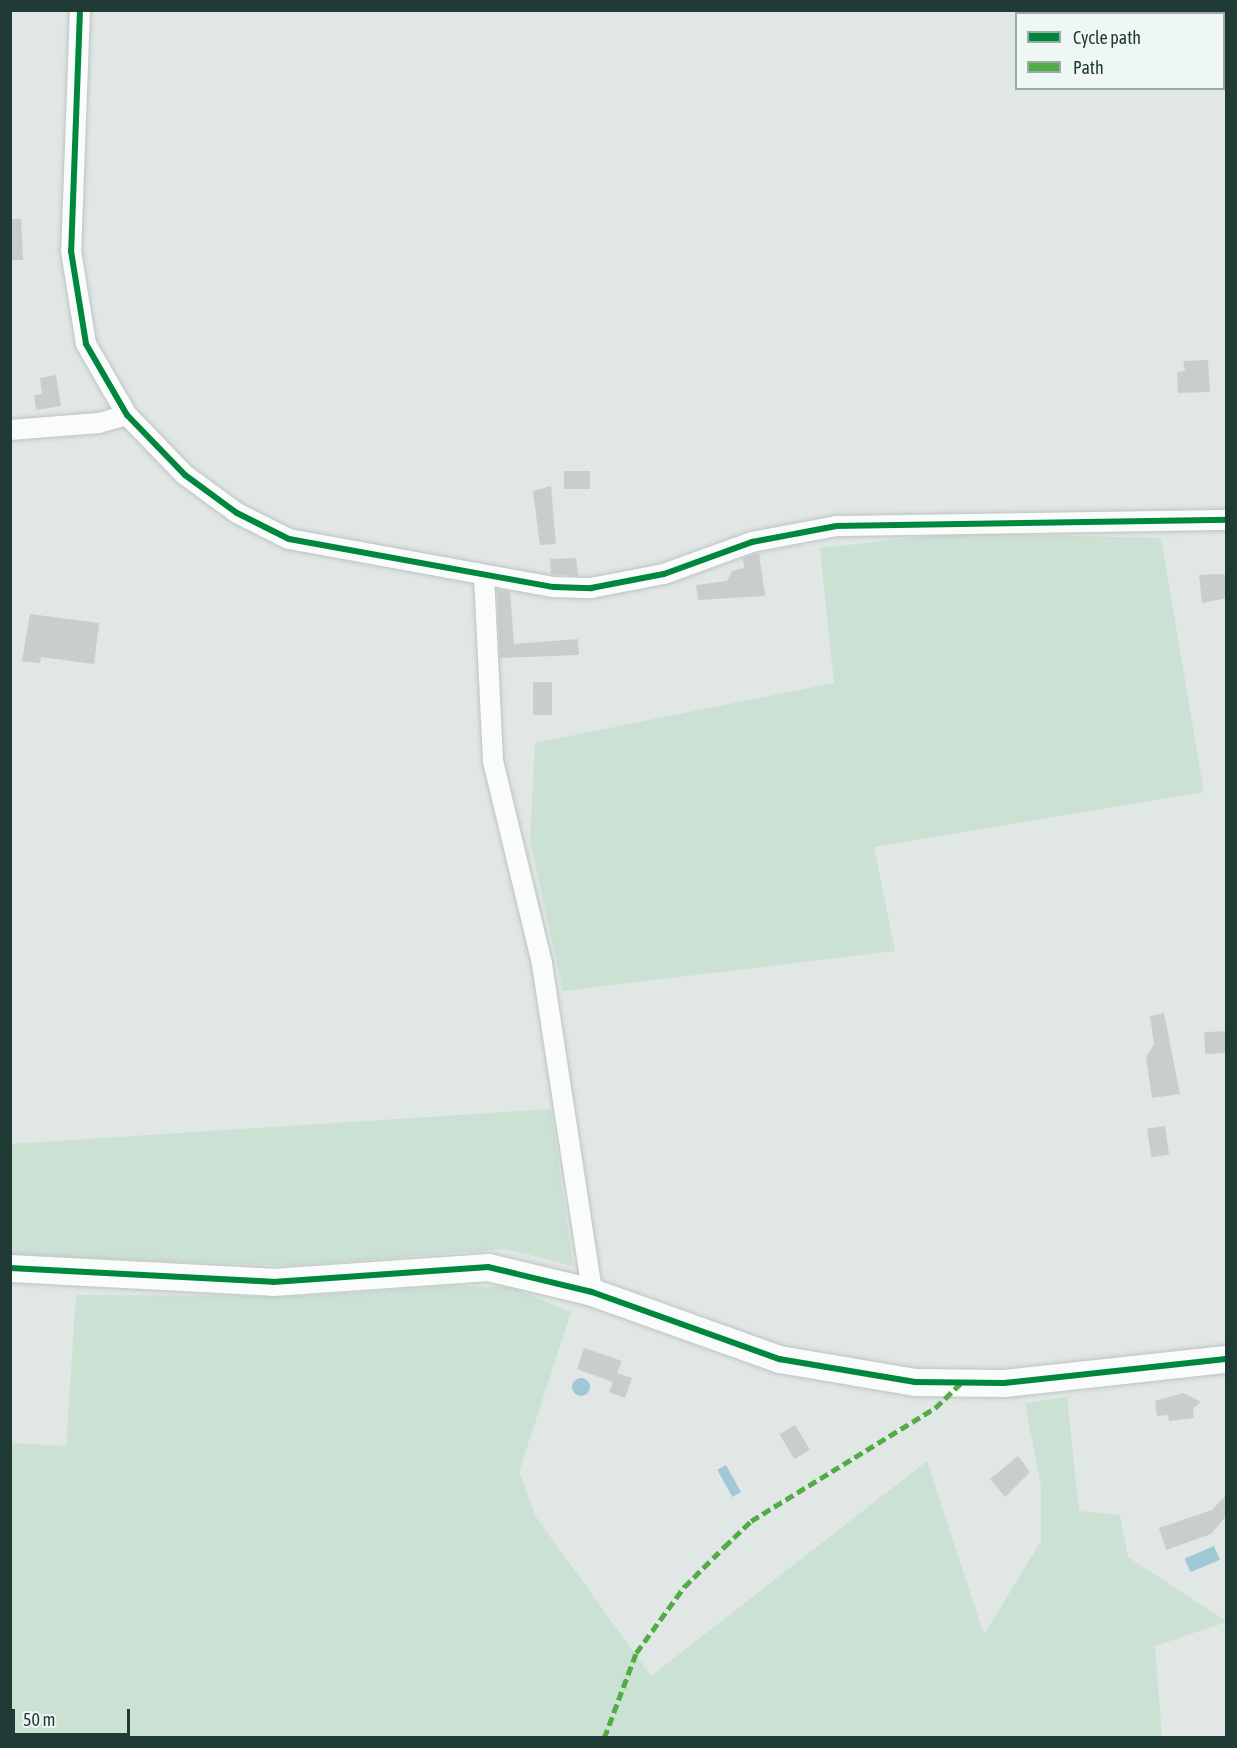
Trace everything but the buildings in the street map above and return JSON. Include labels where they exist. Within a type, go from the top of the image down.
[{"type":"street","points":[[80,10],[71,251],[76,294],[86,344],[127,415],[185,475],[237,513],[289,539],[554,587],[626,584],[752,542],[904,521],[1227,520]]},
{"type":"street","points":[[10,430],[99,423],[127,415]]},
{"type":"street","points":[[484,576],[493,761],[542,964],[592,1292]]},
{"type":"street","points":[[10,1268],[292,1282],[488,1267],[592,1292],[779,1359],[915,1382],[1004,1383],[1227,1359]]},
{"type":"green space","points":[[956,533],[1161,538],[1204,792],[874,847],[895,951],[563,991],[530,840],[535,743],[834,683],[820,548]]},
{"type":"green space","points":[[551,1109],[573,1266],[506,1249],[289,1266],[11,1255],[11,1144]]},
{"type":"green space","points":[[450,1286],[510,1287],[571,1312],[519,1472],[536,1517],[651,1676],[927,1461],[984,1635],[1041,1541],[1041,1487],[1025,1403],[1067,1397],[1079,1511],[1120,1515],[1128,1557],[1226,1622],[1155,1646],[1162,1737],[11,1737],[11,1443],[66,1446],[76,1295],[304,1296]]},
{"type":"water","points":[[581,1378],[587,1381],[590,1387],[587,1393],[581,1396],[575,1393],[572,1387],[575,1381]]},
{"type":"water","points":[[726,1465],[741,1492],[732,1497],[717,1470]]},
{"type":"water","points":[[1214,1546],[1220,1560],[1190,1572],[1185,1559]]},
{"type":"marked path","points":[[604,1738],[636,1653],[684,1587],[724,1547],[751,1521],[935,1408],[960,1384]]},
{"type":"cycle path","points":[[80,10],[71,251],[86,344],[127,415],[185,475],[237,513],[289,539],[554,587],[591,588],[664,574],[752,542],[837,526],[1226,520]]},
{"type":"cycle path","points":[[10,1268],[273,1282],[488,1267],[592,1292],[779,1359],[915,1382],[1004,1383],[1226,1359]]}]
